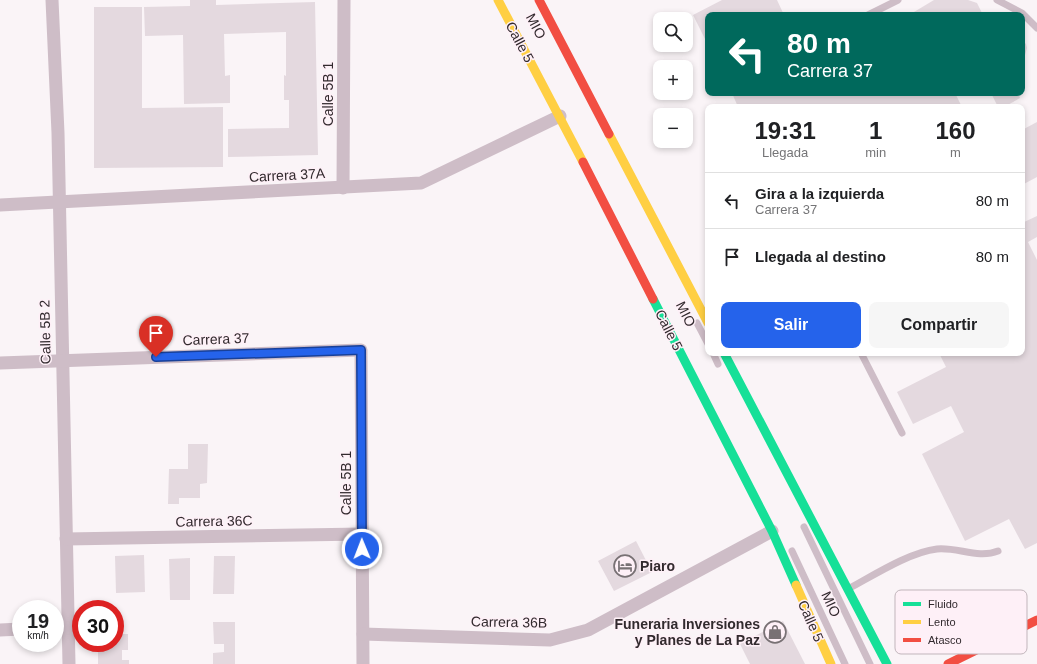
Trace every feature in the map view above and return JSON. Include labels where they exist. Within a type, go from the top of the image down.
[{"type":"main road","name":"Calle 5","points":[[498,0],[560,116],[772,531],[831,664]]},
{"type":"main road","points":[[539,0],[705,314]]},
{"type":"main road","points":[[726,356],[887,664]]},
{"type":"main road","points":[[1027,625],[1037,620]]},
{"type":"main road","points":[[948,664],[968,654]]},
{"type":"street","name":"Calle 5B 2","points":[[52,0],[58,132],[61,360],[66,539],[63,600]]},
{"type":"street","name":"Calle 5B 1","points":[[344,0],[344,188]]},
{"type":"street","name":"Carrera 37A","points":[[0,205],[421,183],[560,116]]},
{"type":"street","name":"Calle 5B 1","points":[[361,350],[363,664]]},
{"type":"street","name":"Carrera 37","points":[[0,363],[361,350]]},
{"type":"street","name":"Carrera 36B","points":[[363,634],[550,640],[588,630],[772,531]]},
{"type":"street","name":"Carrera 36C","points":[[66,539],[362,534]]},
{"type":"street","points":[[0,630],[12,629]]},
{"type":"street","name":"Calle 5B 2","points":[[64,644],[68,664]]},
{"type":"lane","points":[[874,12],[898,0]]},
{"type":"lane","points":[[997,0],[1020,12]]},
{"type":"lane","points":[[1025,16],[1037,28]]},
{"type":"lane","name":"MIO","points":[[692,314],[705,338]]},
{"type":"lane","points":[[714,356],[721,370]]},
{"type":"lane","points":[[862,356],[902,433]]},
{"type":"lane","name":"MIO","points":[[802,523],[870,664]]},
{"type":"lane","name":"MIO","points":[[790,547],[844,664]]},
{"type":"lane","points":[[847,589],[926,551],[947,549],[983,555],[998,551]]},
{"type":"building","points":[[190,0],[216,0],[216,5],[315,2],[318,155],[228,157],[228,129],[289,128],[289,100],[284,100],[284,75],[286,76],[286,32],[224,34],[225,76],[230,75],[230,103],[184,104],[183,35],[145,36],[144,7],[190,6]]},
{"type":"building","points":[[722,0],[777,0],[783,12],[705,12],[705,39],[693,15]]},
{"type":"building","points":[[934,0],[968,0],[977,3],[982,12],[914,12]]},
{"type":"building","points":[[94,7],[142,7],[142,108],[223,107],[223,167],[94,168]]},
{"type":"building","points":[[1025,43],[1027,48],[1025,55]]},
{"type":"building","points":[[733,96],[956,96],[960,104],[737,104]]},
{"type":"building","points":[[992,96],[1019,96],[1020,98],[1009,104],[996,104]]},
{"type":"building","points":[[1037,122],[1037,177],[1025,183],[1025,128]]},
{"type":"building","points":[[1037,216],[1037,237],[1028,242],[1037,260],[1037,543],[1025,549],[1009,519],[965,541],[922,454],[964,432],[951,406],[913,424],[897,392],[946,367],[940,356],[1025,356],[1025,222]]},
{"type":"building","points":[[188,444],[208,444],[207,483],[200,484],[200,498],[179,498],[179,504],[168,504],[169,469],[188,469]]},
{"type":"building","name":"Piaro","points":[[636,541],[652,572],[614,591],[598,561]]},
{"type":"building","points":[[144,555],[145,592],[116,593],[115,556]]},
{"type":"building","points":[[214,556],[235,556],[234,594],[213,594]]},
{"type":"building","points":[[190,558],[190,600],[170,600],[169,559]]},
{"type":"building","name":"Funeraria Inversiones y Planes de La Paz","points":[[783,621],[805,664],[750,664],[740,644]]},
{"type":"building","points":[[213,622],[235,622],[235,664],[213,664],[213,653],[224,652],[224,644],[214,644]]},
{"type":"building","points":[[124,634],[128,634],[128,650],[124,650]]},
{"type":"building","points":[[98,652],[122,652],[122,660],[129,660],[129,664],[98,664]]},
{"type":"traffic: fast","points":[[653,299],[772,531],[796,585]]},
{"type":"traffic: fast","points":[[726,356],[887,664]]},
{"type":"traffic: slow","points":[[498,0],[583,162]]},
{"type":"traffic: slow","points":[[609,134],[705,317]]},
{"type":"traffic: slow","points":[[796,585],[831,664]]},
{"type":"traffic: jam","points":[[539,0],[609,134]]},
{"type":"traffic: jam","points":[[583,162],[653,299]]},
{"type":"traffic: jam","points":[[1027,625],[1037,620]]},
{"type":"traffic: jam","points":[[948,664],[968,654]]},
{"type":"place","name":"Piaro","points":[[625,566]]},
{"type":"place","name":"Funeraria Inversiones y Planes de La Paz","points":[[775,632]]},
{"type":"route","points":[[156,357],[361,350],[362,549]]}]
